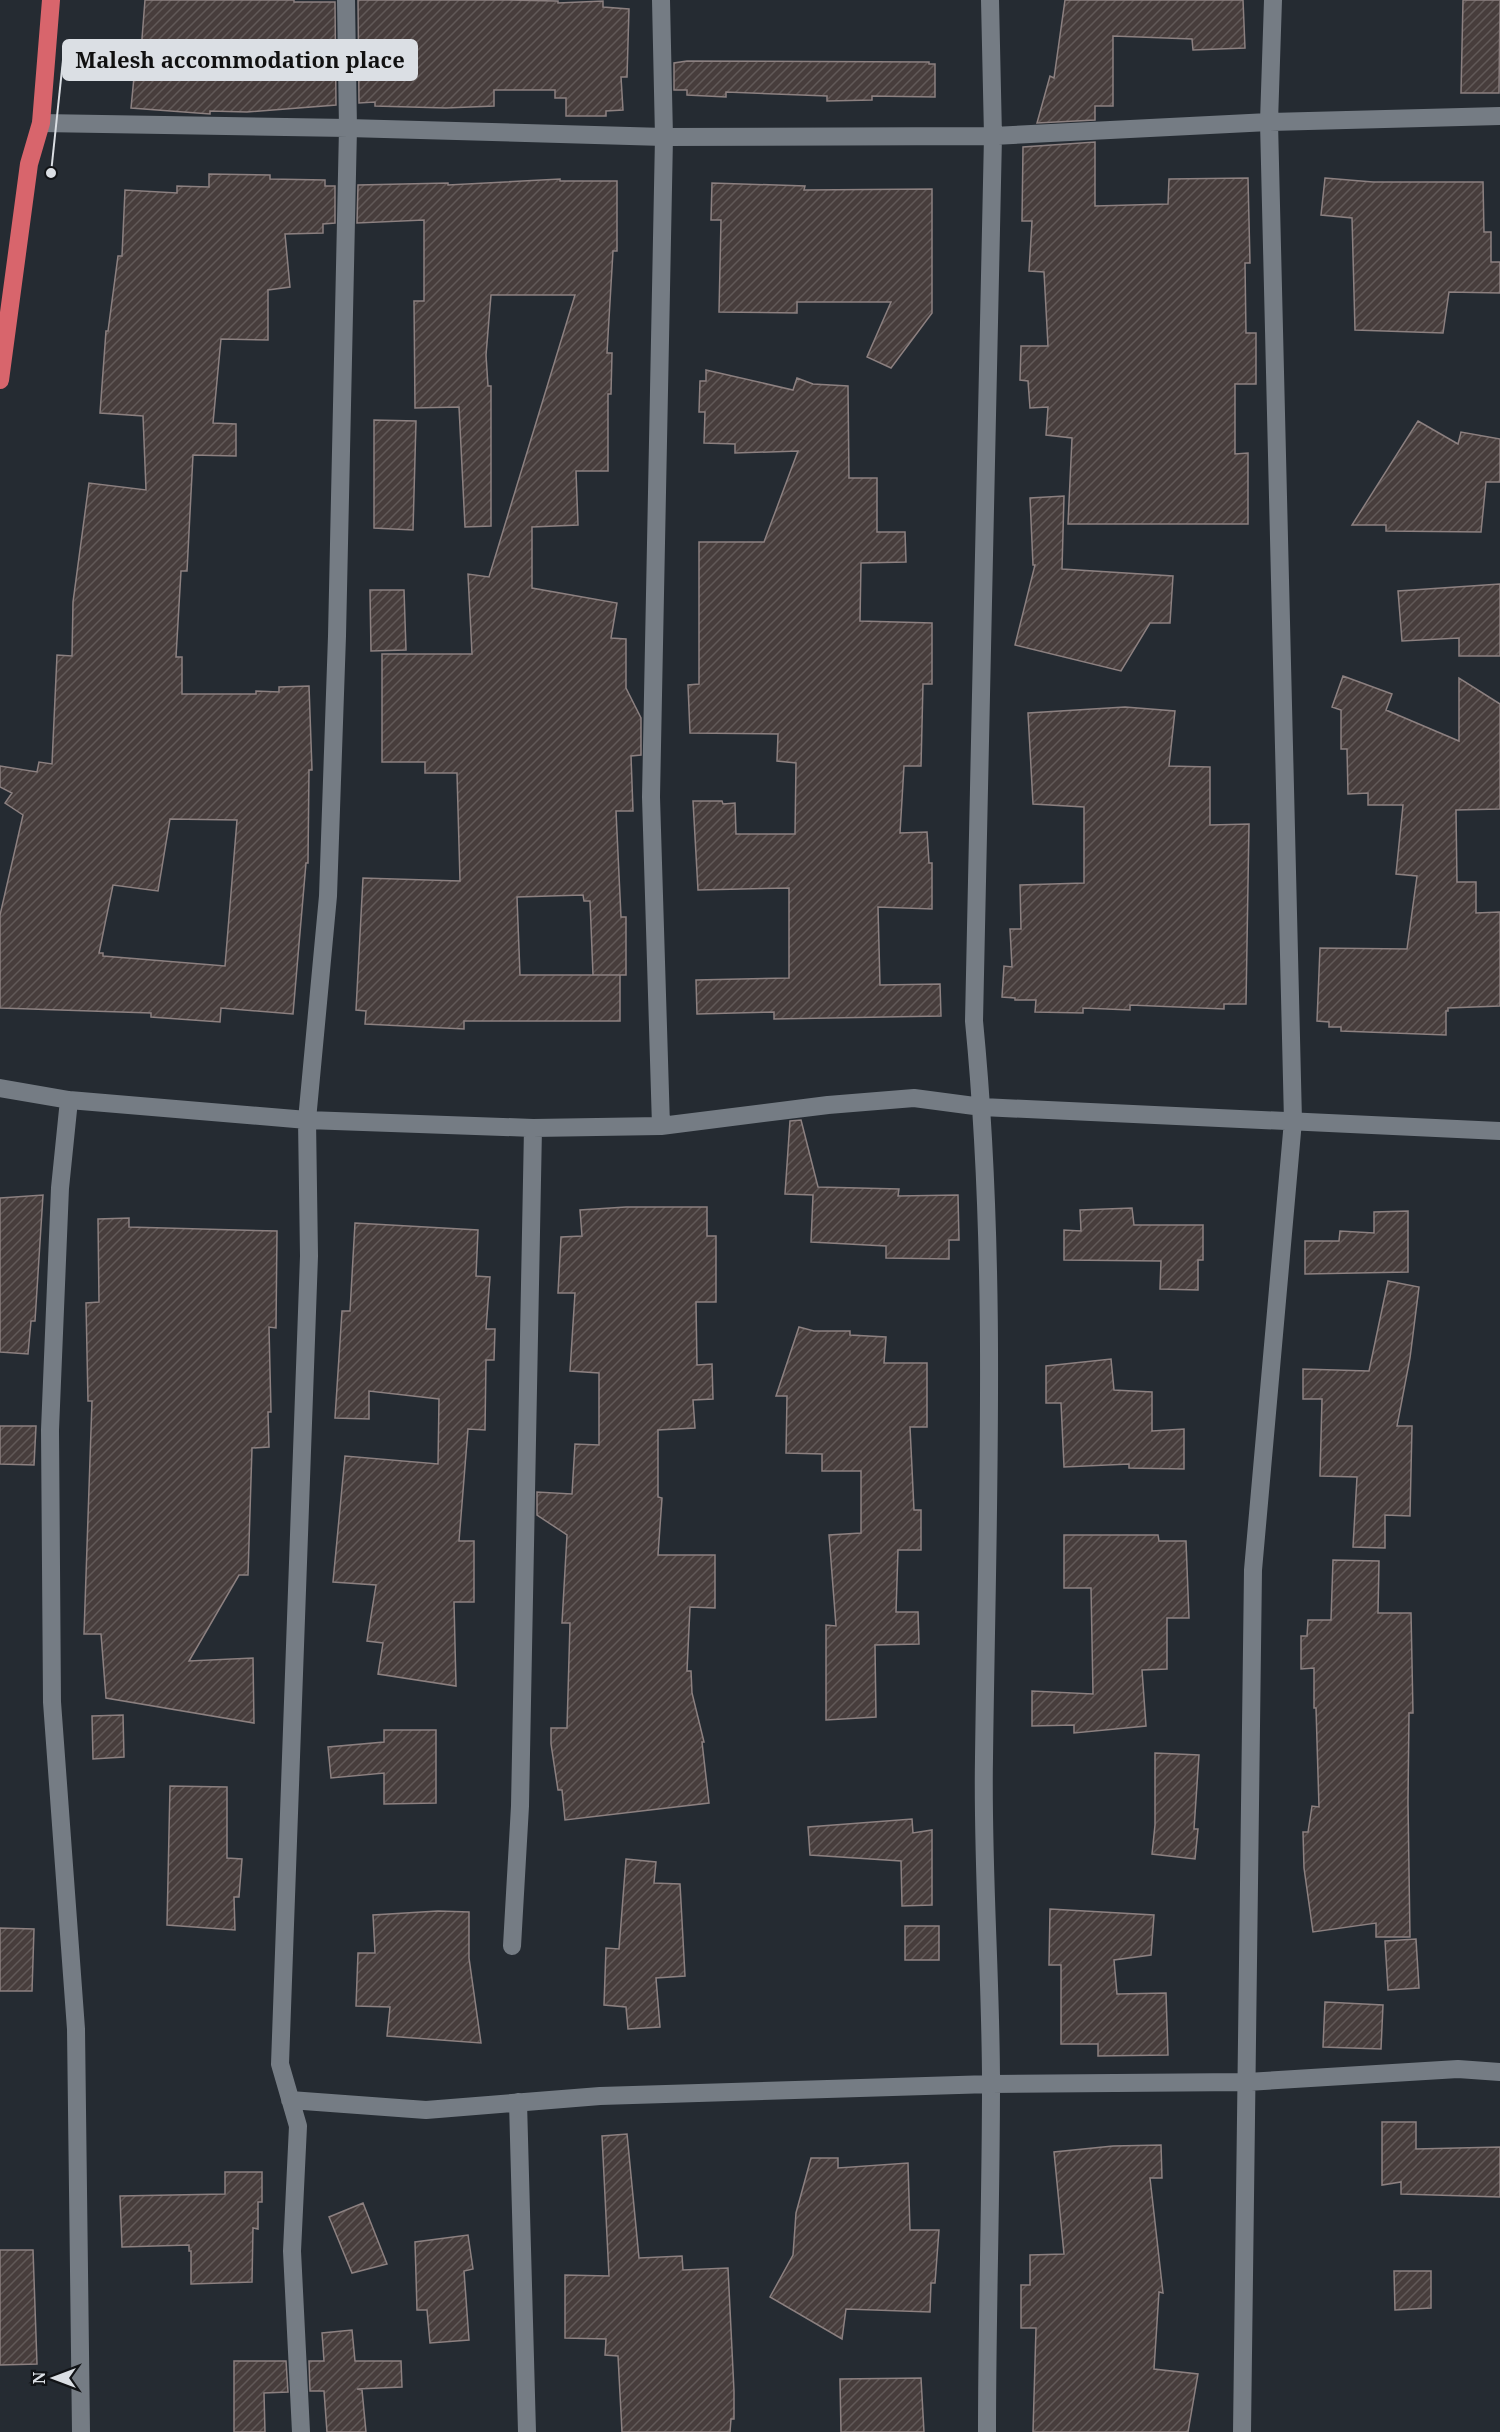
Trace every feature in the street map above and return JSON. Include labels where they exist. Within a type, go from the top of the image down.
[{"type":"highway","points":[[0,380],[29,164],[41,123],[51,0]]},
{"type":"street","points":[[301,2432],[292,2251],[298,2126],[280,2064],[309,1256],[307,1120],[328,896],[337,648],[348,128],[346,0]]},
{"type":"street","points":[[661,0],[664,137],[651,797],[661,1126]]},
{"type":"street","points":[[987,2432],[991,2084],[984,1764],[990,1377],[982,1107],[974,1021],[993,136],[990,0]]},
{"type":"street","points":[[1242,2432],[1253,1570],[1293,1121],[1269,122],[1273,0]]},
{"type":"street","points":[[41,123],[348,128],[664,137],[993,136],[1269,122],[1500,116]]},
{"type":"street","points":[[0,1088],[69,1100],[307,1120],[533,1128],[661,1126],[828,1105],[914,1098],[982,1107],[1500,1131]]},
{"type":"street","points":[[69,1100],[60,1188],[50,1430],[52,1690],[76,2029],[81,2432]]},
{"type":"street","points":[[512,1946],[520,1806],[533,1128]]},
{"type":"street","points":[[290,2100],[426,2110],[600,2096],[991,2084],[1247,2082],[1458,2069],[1500,2072]]},
{"type":"street","points":[[518,2102],[527,2432]]},
{"type":"building","points":[[145,0],[335,2],[336,105],[247,112],[210,111],[210,114],[131,108],[134,77],[139,77]]},
{"type":"building","points":[[358,0],[506,0],[558,1],[558,3],[603,1],[603,7],[629,9],[627,77],[621,77],[623,110],[606,111],[606,116],[566,116],[566,98],[555,98],[555,90],[494,90],[494,106],[446,108],[375,106],[375,102],[359,103]]},
{"type":"building","points":[[1065,0],[1243,0],[1245,48],[1193,50],[1192,39],[1113,36],[1113,106],[1095,106],[1095,120],[1037,123],[1050,76],[1054,78]]},
{"type":"building","points":[[1463,0],[1500,0],[1499,93],[1461,93]]},
{"type":"building","points":[[687,61],[929,62],[929,64],[935,64],[935,97],[872,96],[872,100],[827,101],[827,96],[726,92],[726,97],[687,95],[687,90],[674,90],[674,63]]},
{"type":"building","points":[[1095,142],[1095,206],[1168,204],[1169,179],[1248,178],[1250,263],[1245,263],[1246,333],[1256,333],[1256,384],[1235,384],[1235,454],[1248,453],[1248,524],[1068,524],[1072,438],[1046,435],[1048,407],[1030,408],[1028,381],[1020,380],[1021,346],[1048,346],[1044,272],[1029,271],[1032,221],[1022,221],[1023,147]]},
{"type":"building","points":[[209,174],[270,175],[270,179],[325,180],[325,186],[335,186],[335,223],[323,224],[323,233],[285,234],[290,287],[268,290],[268,340],[221,339],[213,423],[236,424],[236,456],[193,455],[187,571],[181,571],[176,657],[182,657],[182,694],[256,694],[256,691],[279,692],[279,687],[309,686],[312,770],[309,770],[308,863],[306,863],[293,1014],[221,1008],[220,1022],[151,1017],[151,1013],[0,1008],[0,915],[23,815],[5,803],[12,793],[0,787],[0,766],[37,772],[39,762],[52,764],[57,655],[72,656],[73,602],[89,483],[146,490],[143,416],[100,413],[106,331],[108,331],[118,256],[122,256],[125,190],[177,193],[177,186],[209,187]],"holes":[[[170,819],[237,820],[225,966],[103,956],[103,953],[99,953],[113,885],[158,891]]]},
{"type":"building","points":[[1325,178],[1373,182],[1483,182],[1484,232],[1491,232],[1491,262],[1500,262],[1500,293],[1449,292],[1443,333],[1355,330],[1352,218],[1321,215]]},
{"type":"building","points":[[560,179],[560,181],[617,181],[617,251],[613,251],[607,353],[612,353],[611,394],[608,394],[608,471],[576,471],[578,525],[532,527],[532,588],[617,603],[611,638],[626,639],[626,688],[641,718],[641,755],[631,756],[633,811],[616,811],[621,917],[626,917],[626,975],[620,975],[620,1021],[464,1021],[464,1029],[365,1024],[366,1011],[356,1010],[363,878],[460,881],[457,773],[425,773],[425,762],[382,762],[382,654],[472,654],[468,574],[489,577],[575,295],[491,295],[486,355],[488,386],[491,386],[491,526],[465,527],[459,407],[415,408],[414,301],[424,301],[424,220],[357,223],[358,185],[448,183],[448,185]],"holes":[[[583,895],[584,901],[590,901],[593,975],[520,975],[517,897]]]},
{"type":"building","points":[[712,183],[805,186],[804,190],[932,189],[932,313],[891,368],[867,357],[891,302],[797,302],[797,313],[719,312],[721,220],[711,220]]},
{"type":"building","points":[[706,370],[793,390],[797,378],[813,384],[848,386],[849,478],[877,478],[877,532],[905,532],[906,562],[861,563],[860,621],[932,623],[932,684],[923,684],[921,766],[904,766],[900,833],[927,832],[929,863],[932,863],[932,909],[878,907],[880,985],[940,984],[941,1016],[774,1019],[774,1012],[697,1014],[696,980],[789,978],[789,888],[698,890],[693,801],[735,803],[736,834],[795,834],[796,763],[777,761],[778,734],[690,733],[688,685],[699,684],[699,542],[764,542],[798,451],[735,453],[735,444],[704,443],[705,412],[699,412],[700,381],[706,381]]},
{"type":"building","points":[[374,420],[416,421],[413,530],[374,528]]},
{"type":"building","points":[[1418,421],[1458,444],[1461,432],[1500,439],[1500,482],[1486,482],[1481,532],[1386,531],[1386,525],[1352,525]]},
{"type":"building","points":[[1064,496],[1062,569],[1173,576],[1170,623],[1150,623],[1121,671],[1015,645],[1035,565],[1033,565],[1030,498]]},
{"type":"building","points":[[1500,584],[1500,656],[1459,656],[1459,638],[1402,641],[1398,591]]},
{"type":"building","points":[[370,590],[404,590],[406,650],[371,651]]},
{"type":"building","points":[[1343,676],[1392,694],[1386,710],[1459,741],[1459,678],[1500,704],[1500,809],[1456,810],[1457,882],[1476,882],[1476,913],[1500,912],[1500,1006],[1448,1008],[1446,1035],[1341,1031],[1341,1027],[1329,1027],[1329,1022],[1317,1021],[1320,948],[1407,949],[1417,876],[1396,874],[1403,805],[1368,805],[1368,793],[1348,794],[1347,749],[1341,749],[1341,710],[1332,707]]},
{"type":"building","points":[[1125,707],[1175,711],[1169,766],[1210,767],[1210,825],[1249,824],[1246,1004],[1224,1004],[1224,1009],[1130,1005],[1130,1010],[1083,1008],[1083,1013],[1035,1012],[1036,1000],[1015,1000],[1015,998],[1002,997],[1004,966],[1012,967],[1010,929],[1021,929],[1020,885],[1084,883],[1084,807],[1033,804],[1028,713]]},
{"type":"building","points":[[801,1120],[818,1187],[899,1189],[898,1196],[958,1195],[959,1240],[949,1240],[949,1259],[886,1258],[886,1246],[811,1242],[813,1195],[785,1194],[790,1121]]},
{"type":"building","points":[[43,1195],[35,1321],[31,1321],[28,1354],[0,1352],[0,1198]]},
{"type":"building","points":[[626,1207],[707,1207],[707,1236],[716,1236],[716,1302],[696,1302],[697,1365],[712,1364],[713,1399],[693,1400],[695,1428],[658,1430],[658,1497],[662,1498],[658,1555],[715,1555],[715,1608],[690,1607],[687,1671],[691,1671],[692,1693],[704,1742],[702,1742],[709,1803],[565,1820],[562,1790],[558,1790],[551,1744],[551,1728],[567,1728],[570,1623],[562,1623],[567,1535],[537,1515],[537,1492],[572,1494],[575,1444],[599,1445],[599,1373],[570,1371],[575,1293],[558,1293],[561,1237],[582,1236],[580,1210]]},
{"type":"building","points":[[1132,1208],[1134,1225],[1203,1225],[1203,1260],[1198,1260],[1198,1290],[1160,1289],[1161,1261],[1064,1260],[1064,1230],[1081,1231],[1080,1210]]},
{"type":"building","points":[[1408,1211],[1408,1272],[1305,1274],[1305,1241],[1339,1241],[1340,1231],[1374,1233],[1374,1212]]},
{"type":"building","points":[[129,1218],[129,1227],[277,1231],[276,1328],[269,1327],[271,1412],[268,1412],[269,1447],[252,1448],[248,1575],[239,1575],[189,1661],[253,1658],[254,1723],[106,1698],[101,1634],[84,1634],[92,1401],[88,1401],[86,1303],[99,1302],[98,1219]]},
{"type":"building","points":[[355,1223],[478,1230],[476,1276],[490,1277],[486,1329],[495,1329],[494,1360],[486,1360],[485,1430],[468,1429],[459,1541],[474,1541],[474,1602],[454,1602],[456,1686],[378,1674],[383,1643],[367,1641],[376,1585],[333,1582],[345,1456],[438,1464],[439,1399],[369,1391],[369,1419],[335,1418],[342,1311],[350,1311]]},
{"type":"building","points":[[1388,1281],[1419,1287],[1410,1358],[1397,1426],[1412,1426],[1410,1516],[1385,1515],[1385,1548],[1353,1547],[1357,1477],[1320,1476],[1322,1399],[1303,1399],[1303,1369],[1369,1371]]},
{"type":"building","points":[[799,1327],[814,1331],[850,1331],[850,1335],[886,1337],[884,1363],[927,1363],[927,1427],[910,1427],[914,1510],[921,1510],[921,1550],[898,1550],[896,1612],[918,1612],[919,1644],[875,1645],[876,1717],[826,1720],[826,1625],[836,1626],[829,1535],[861,1533],[861,1471],[822,1471],[822,1454],[786,1453],[787,1396],[776,1396]]},
{"type":"building","points":[[1111,1359],[1114,1390],[1152,1392],[1152,1431],[1184,1429],[1184,1469],[1129,1468],[1129,1464],[1064,1467],[1061,1403],[1046,1403],[1046,1366]]},
{"type":"building","points":[[0,1426],[36,1426],[34,1465],[0,1464]]},
{"type":"building","points":[[1064,1535],[1158,1535],[1159,1541],[1186,1541],[1189,1618],[1167,1618],[1167,1669],[1142,1670],[1146,1726],[1074,1733],[1074,1725],[1032,1726],[1032,1691],[1093,1694],[1091,1588],[1064,1588]]},
{"type":"building","points":[[1333,1560],[1379,1561],[1378,1613],[1411,1613],[1413,1713],[1409,1713],[1408,1802],[1410,1937],[1376,1937],[1376,1923],[1313,1932],[1304,1868],[1303,1832],[1308,1832],[1312,1806],[1319,1807],[1316,1708],[1314,1708],[1314,1668],[1301,1669],[1301,1636],[1307,1636],[1308,1620],[1331,1620]]},
{"type":"building","points":[[123,1715],[124,1757],[93,1759],[92,1716]]},
{"type":"building","points":[[384,1730],[436,1730],[436,1803],[384,1804],[384,1773],[331,1778],[328,1747],[384,1742]]},
{"type":"building","points":[[1155,1753],[1199,1755],[1194,1829],[1198,1829],[1195,1859],[1152,1854],[1155,1825]]},
{"type":"building","points":[[170,1786],[227,1787],[227,1858],[242,1859],[239,1897],[234,1897],[235,1930],[167,1925]]},
{"type":"building","points":[[912,1819],[913,1833],[932,1830],[932,1905],[902,1906],[901,1861],[810,1855],[808,1827]]},
{"type":"building","points":[[626,1859],[656,1862],[654,1883],[680,1884],[685,1976],[656,1978],[660,2027],[628,2029],[626,2007],[604,2005],[606,1948],[619,1949]]},
{"type":"building","points":[[1050,1909],[1154,1915],[1151,1955],[1114,1960],[1117,1994],[1166,1993],[1168,2055],[1098,2056],[1098,2044],[1061,2044],[1061,1965],[1049,1965]]},
{"type":"building","points":[[438,1911],[469,1912],[469,1958],[481,2043],[387,2036],[390,2007],[356,2006],[358,1953],[375,1953],[373,1915]]},
{"type":"building","points":[[905,1926],[939,1926],[939,1960],[905,1960]]},
{"type":"building","points":[[0,1928],[34,1929],[32,1991],[0,1991]]},
{"type":"building","points":[[1416,1939],[1419,1988],[1388,1990],[1385,1941]]},
{"type":"building","points":[[1325,2002],[1383,2005],[1381,2049],[1323,2047]]},
{"type":"building","points":[[1382,2122],[1416,2122],[1416,2149],[1500,2147],[1500,2197],[1401,2194],[1401,2182],[1382,2185]]},
{"type":"building","points":[[627,2134],[639,2258],[682,2256],[683,2270],[728,2268],[734,2391],[734,2419],[731,2419],[730,2432],[622,2432],[618,2356],[605,2355],[606,2339],[565,2338],[565,2275],[609,2276],[602,2136]]},
{"type":"building","points":[[1161,2145],[1162,2178],[1150,2178],[1163,2293],[1159,2292],[1154,2369],[1198,2374],[1188,2432],[1033,2432],[1036,2328],[1021,2328],[1021,2285],[1030,2285],[1030,2255],[1064,2254],[1054,2152],[1113,2146]]},
{"type":"building","points":[[811,2158],[838,2158],[838,2168],[908,2163],[910,2230],[939,2230],[935,2283],[931,2283],[930,2312],[846,2309],[842,2339],[770,2297],[793,2255],[796,2213]]},
{"type":"building","points":[[225,2172],[262,2172],[262,2202],[258,2202],[258,2229],[253,2228],[252,2282],[191,2284],[189,2245],[122,2247],[120,2196],[225,2194]]},
{"type":"building","points":[[363,2203],[387,2264],[352,2273],[329,2217]]},
{"type":"building","points":[[468,2235],[473,2269],[464,2271],[469,2340],[430,2343],[427,2310],[417,2310],[415,2242]]},
{"type":"building","points":[[0,2250],[33,2250],[37,2364],[0,2365]]},
{"type":"building","points":[[1394,2271],[1431,2271],[1431,2308],[1395,2310]]},
{"type":"building","points":[[352,2330],[355,2361],[401,2361],[402,2387],[357,2389],[362,2390],[366,2432],[327,2432],[324,2391],[310,2391],[309,2361],[324,2361],[322,2333]]},
{"type":"building","points":[[234,2361],[286,2361],[288,2392],[264,2393],[265,2432],[234,2432]]},
{"type":"building","points":[[921,2378],[924,2432],[841,2432],[840,2379]]},
{"type":"place","name":"Malesh accommodation place","points":[[51,173]]}]
